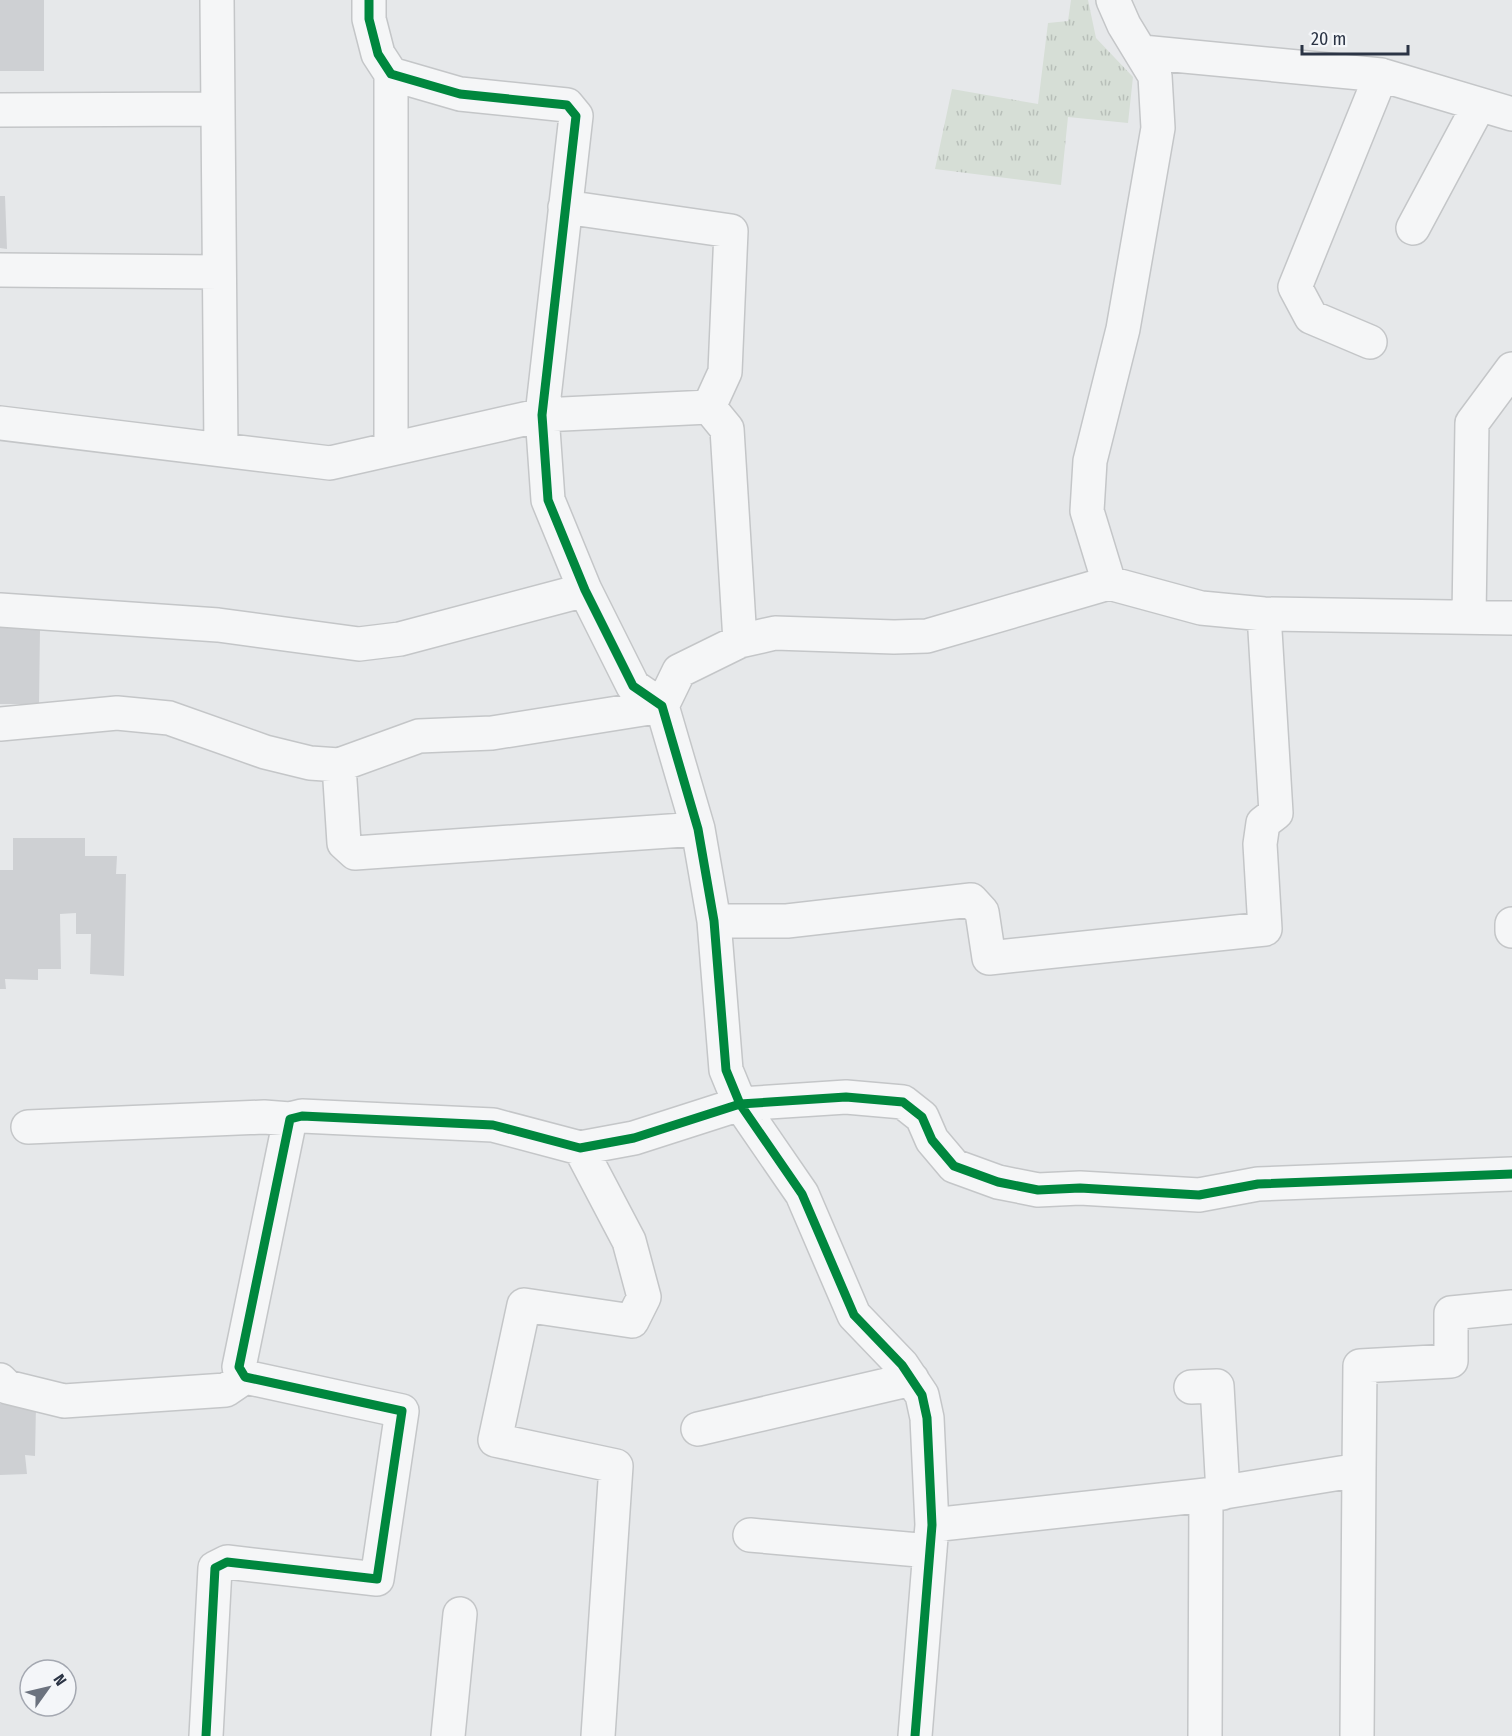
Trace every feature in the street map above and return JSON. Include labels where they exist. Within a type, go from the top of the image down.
[{"type":"street","points":[[217,0],[221,449]]},
{"type":"street","points":[[369,0],[369,19],[378,54],[391,74],[391,447]]},
{"type":"street","points":[[1109,583],[1087,511],[1090,461],[1123,329],[1158,128],[1155,76],[1124,25],[1113,0]]},
{"type":"street","points":[[1142,52],[1381,75],[1512,114]]},
{"type":"street","points":[[391,74],[460,94],[567,105],[576,116],[543,414],[548,500],[585,590],[633,686],[663,706],[698,829],[714,921],[726,1070],[740,1104],[802,1194],[854,1315],[902,1365],[922,1395],[927,1418],[931,1538],[915,1736]]},
{"type":"street","points":[[1370,342],[1311,317],[1295,287],[1381,75]]},
{"type":"street","points":[[1413,228],[1479,105]]},
{"type":"street","points":[[0,110],[218,110]]},
{"type":"street","points":[[565,207],[731,231],[725,372],[709,406]]},
{"type":"street","points":[[0,270],[218,272]]},
{"type":"street","points":[[1469,617],[1472,423],[1512,369]]},
{"type":"street","points":[[709,406],[727,429],[740,642]]},
{"type":"street","points":[[0,423],[330,463],[391,447],[543,414],[709,406]]},
{"type":"street","points":[[663,706],[679,671],[740,642],[775,633],[927,636],[1109,583],[1201,608],[1263,614],[1512,618]]},
{"type":"street","points":[[0,610],[218,625],[359,644],[400,639],[585,590]]},
{"type":"street","points":[[714,921],[787,921],[971,900],[982,912],[988,958],[1265,929],[1260,844],[1263,823],[1276,813],[1263,614]]},
{"type":"street","points":[[0,724],[117,713],[168,718],[265,752],[310,763],[339,765],[419,736],[492,733],[663,706]]},
{"type":"street","points":[[339,765],[344,843],[355,853],[698,829]]},
{"type":"street","points":[[1512,924],[1512,931]]},
{"type":"street","points":[[28,1127],[264,1117],[290,1119],[302,1116],[493,1125],[580,1148],[634,1137],[740,1104],[846,1097],[903,1102],[922,1117],[932,1140],[954,1166],[998,1182],[1038,1190],[1080,1188],[1199,1195],[1258,1184],[1512,1174]]},
{"type":"street","points":[[206,1736],[215,1568],[227,1562],[377,1579],[402,1410],[246,1377],[239,1367],[290,1119]]},
{"type":"street","points":[[580,1148],[628,1241],[644,1297],[632,1321],[524,1305],[495,1440],[616,1466],[598,1736]]},
{"type":"street","points":[[1357,1736],[1360,1366],[1451,1361],[1451,1313],[1512,1307]]},
{"type":"street","points":[[0,1380],[8,1387],[64,1401],[226,1390],[246,1377]]},
{"type":"street","points":[[698,1429],[912,1379]]},
{"type":"street","points":[[1191,1387],[1216,1386],[1215,1494],[1205,1736]]},
{"type":"street","points":[[750,1535],[931,1538],[1359,1470]]},
{"type":"street","points":[[448,1736],[460,1614]]},
{"type":"green space","points":[[1071,0],[1088,0],[1096,38],[1133,77],[1128,123],[1068,117],[1061,185],[935,169],[952,89],[1038,104],[1048,23],[1068,21]]},
{"type":"building","points":[[0,0],[44,0],[44,71],[0,71]]},
{"type":"building","points":[[0,196],[5,196],[7,249],[0,248]]},
{"type":"building","points":[[0,627],[40,629],[39,704],[0,704]]},
{"type":"building","points":[[13,838],[85,838],[85,856],[117,856],[116,874],[126,874],[124,976],[90,974],[91,934],[76,934],[76,913],[60,914],[61,969],[38,969],[38,980],[5,979],[6,989],[0,989],[0,870],[13,870]]},
{"type":"building","points":[[0,1404],[36,1405],[35,1456],[25,1455],[27,1474],[0,1475]]},
{"type":"cycle path","points":[[369,0],[369,19],[378,54],[391,74],[460,94],[567,105],[576,116],[542,415],[548,500],[585,590],[633,686],[662,706],[698,829],[714,921],[726,1070],[740,1104],[802,1194],[854,1315],[902,1365],[922,1395],[927,1418],[932,1525],[915,1736]]},
{"type":"cycle path","points":[[206,1736],[215,1568],[227,1562],[377,1579],[402,1411],[245,1377],[239,1367],[290,1119],[302,1116],[493,1125],[580,1148],[634,1138],[740,1104],[846,1097],[903,1102],[922,1117],[932,1140],[954,1166],[998,1182],[1038,1190],[1080,1188],[1199,1195],[1258,1184],[1512,1174]]}]
